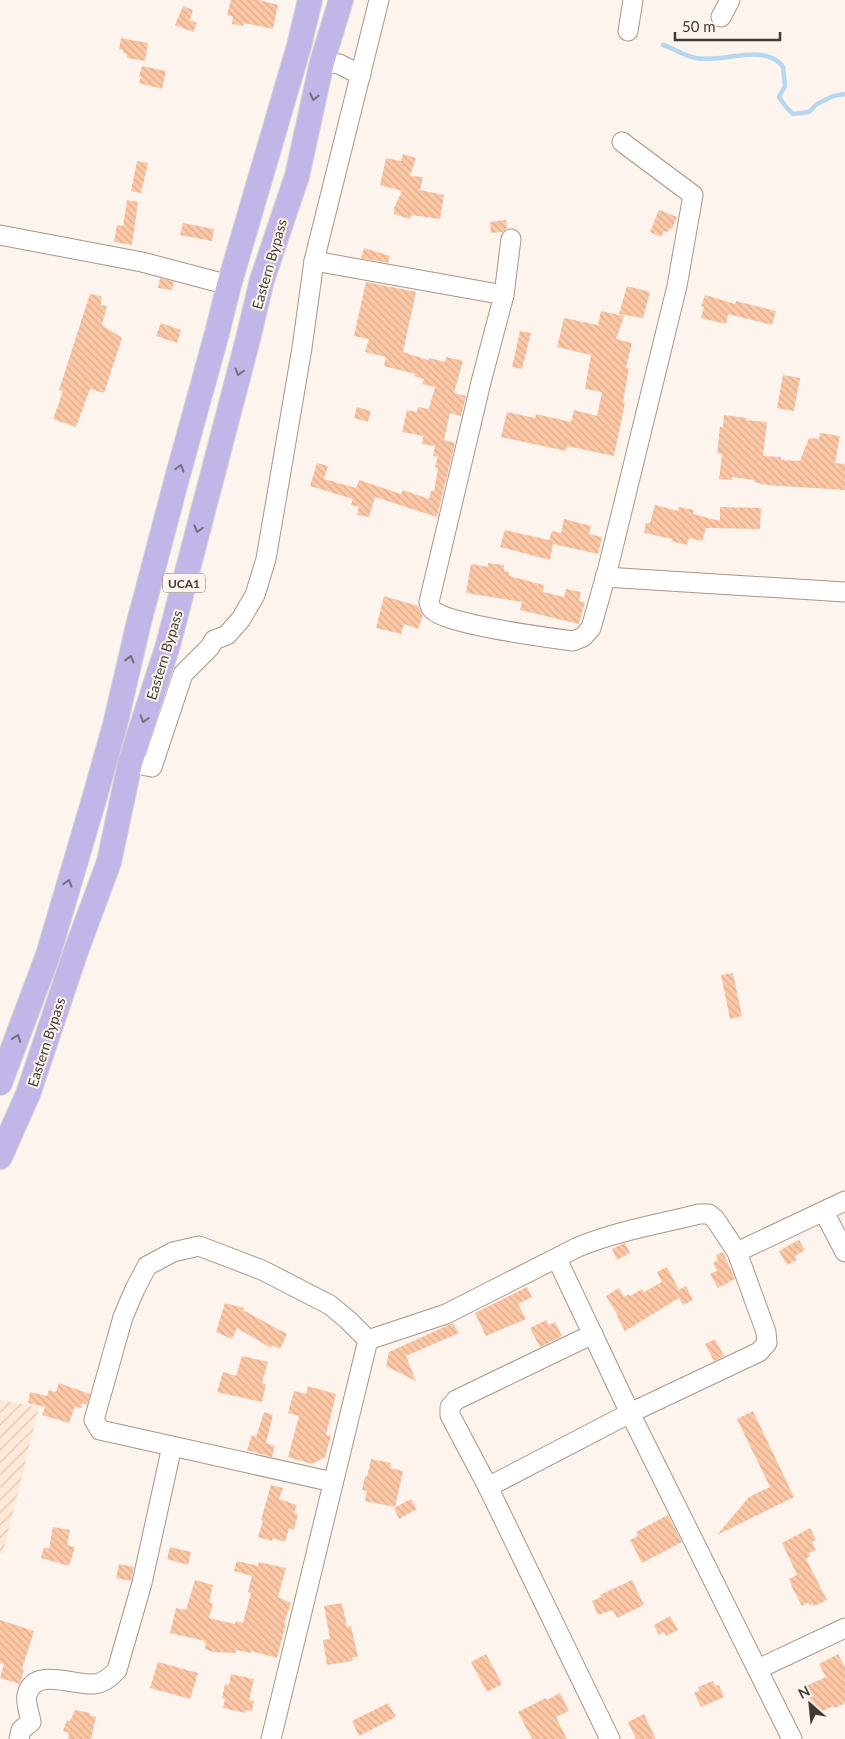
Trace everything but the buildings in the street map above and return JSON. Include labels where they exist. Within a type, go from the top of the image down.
[{"type":"main road","name":"Eastern Bypass","points":[[0,1083],[48,955],[93,803],[115,725],[122,691],[228,285],[299,46],[310,0]]},
{"type":"main road","name":"Eastern Bypass","points":[[0,1157],[28,1094],[76,951],[109,862],[130,763],[168,645],[262,280],[296,176],[322,62],[342,0]]},
{"type":"main road","points":[[217,333],[248,339]]},
{"type":"street","points":[[130,763],[152,767],[183,674],[210,648],[214,640],[227,635],[241,619],[255,596],[268,551],[302,348],[314,261],[379,0]]},
{"type":"street","points":[[628,31],[634,0]]},
{"type":"street","points":[[721,17],[730,0]]},
{"type":"street","points":[[322,62],[339,64],[360,75]]},
{"type":"street","points":[[511,239],[504,295],[481,382],[429,602],[432,610],[436,613],[467,624],[573,642],[583,637],[591,628],[605,577],[677,286],[693,195],[622,142]]},
{"type":"street","points":[[0,235],[142,262],[228,285]]},
{"type":"street","points":[[314,261],[504,295]]},
{"type":"street","points":[[605,577],[845,592]]},
{"type":"street","points":[[737,1252],[845,1201]]},
{"type":"street","points":[[824,1212],[845,1252]]},
{"type":"street","points":[[368,1340],[446,1314],[594,1240],[699,1214],[709,1214],[715,1219],[737,1252],[766,1332],[767,1343],[760,1352],[630,1413],[488,1487]]},
{"type":"street","points":[[333,1482],[100,1430],[94,1420],[123,1317],[135,1289],[147,1266],[173,1252],[199,1246],[262,1270],[330,1305],[368,1340]]},
{"type":"street","points":[[557,1259],[630,1413],[792,1739]]},
{"type":"street","points":[[593,1334],[456,1400],[450,1407],[450,1414],[488,1487],[610,1739]]},
{"type":"street","points":[[271,1739],[368,1340]]},
{"type":"street","points":[[19,1739],[21,1730],[30,1722],[27,1696],[34,1684],[45,1679],[94,1684],[109,1679],[117,1670],[142,1583],[172,1446]]},
{"type":"street","points":[[758,1670],[845,1628]]},
{"type":"shaded area","points":[[0,1400],[39,1407],[3,1553],[0,1553]]},
{"type":"waterway","points":[[663,45],[696,58],[715,59],[757,54],[774,59],[783,67],[785,86],[779,97],[793,114],[809,112],[817,104],[833,96],[845,94]]}]
